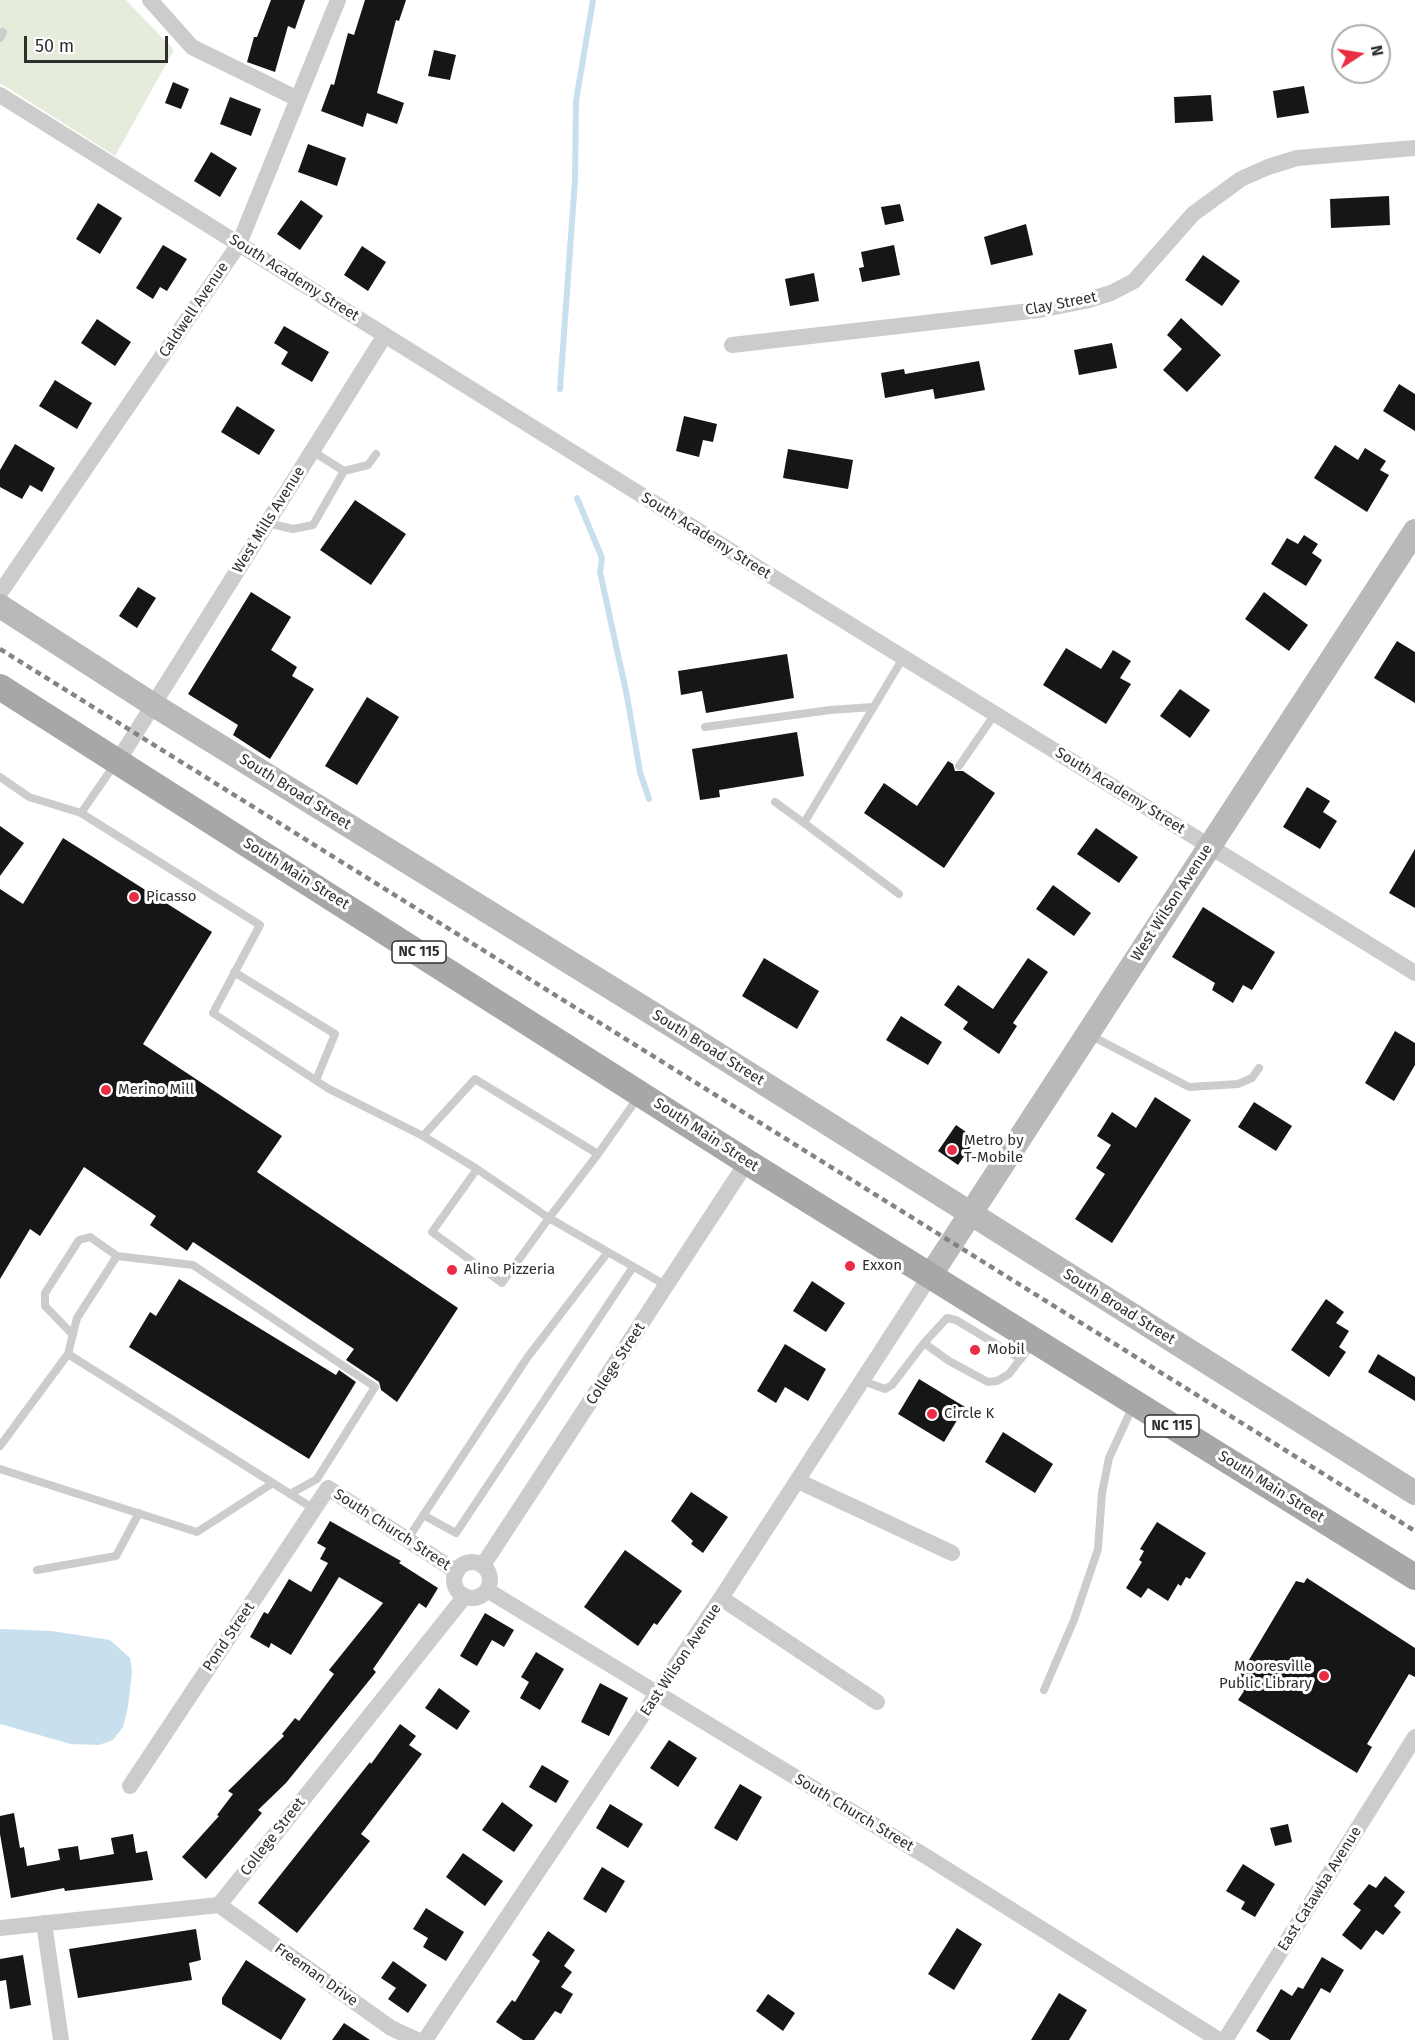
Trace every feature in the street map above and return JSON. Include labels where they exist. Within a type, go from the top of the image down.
[{"type":"main road","name":"South Main Street","points":[[0,687],[930,1276],[1027,1350],[1135,1403],[1415,1577]]},
{"type":"street","points":[[150,0],[192,47],[298,99]]},
{"type":"street","name":"Caldwell Avenue","points":[[0,593],[239,244],[338,0]]},
{"type":"street","name":"South Academy Street","points":[[0,95],[903,658],[1415,973]]},
{"type":"street","name":"Clay Street","points":[[732,345],[1039,310],[1085,302],[1111,293],[1134,281],[1193,214],[1241,179],[1297,158],[1415,148]]},
{"type":"street","name":"West Mills Avenue","points":[[117,761],[385,335]]},
{"type":"street","name":"West Wilson Avenue","points":[[930,1276],[1415,531]]},
{"type":"street","name":"South Broad Street","points":[[0,606],[1415,1493]]},
{"type":"street","name":"College Street","points":[[483,1565],[747,1162]]},
{"type":"street","name":"East Wilson Avenue","points":[[425,2040],[657,1695],[930,1276]]},
{"type":"street","points":[[798,1481],[952,1553]]},
{"type":"street","name":"Pond Street","points":[[130,1786],[314,1509],[322,1484]]},
{"type":"street","name":"South Church Street","points":[[322,1484],[457,1572]]},
{"type":"street","points":[[470,1562],[483,1565],[490,1577],[487,1590],[475,1598],[465,1596],[455,1582],[457,1572],[470,1562]]},
{"type":"street","name":"South Church Street","points":[[487,1590],[927,1857],[1219,2040]]},
{"type":"street","name":"College Street","points":[[219,1905],[465,1596]]},
{"type":"street","points":[[721,1598],[878,1702]]},
{"type":"street","name":"East Catawba Avenue","points":[[1225,2040],[1415,1737]]},
{"type":"street","points":[[0,1928],[219,1905]]},
{"type":"street","name":"Freeman Drive","points":[[219,1905],[391,2028],[417,2040]]},
{"type":"street","points":[[45,1923],[62,2040]]},
{"type":"lane","points":[[312,451],[344,471],[368,465],[376,454]]},
{"type":"lane","points":[[267,523],[293,529],[313,525],[344,471]]},
{"type":"lane","points":[[804,823],[903,658]]},
{"type":"lane","points":[[705,727],[830,710],[873,707]]},
{"type":"lane","points":[[959,766],[995,714]]},
{"type":"lane","points":[[81,813],[117,761]]},
{"type":"lane","points":[[0,777],[29,797],[81,813],[260,925],[213,1013],[316,1080],[423,1136],[549,1218],[667,1286]]},
{"type":"lane","points":[[775,802],[899,894]]},
{"type":"lane","points":[[234,972],[335,1034],[316,1080]]},
{"type":"lane","points":[[1088,1034],[1189,1087],[1238,1084],[1252,1078],[1259,1068]]},
{"type":"lane","points":[[423,1136],[475,1079],[598,1154]]},
{"type":"lane","points":[[477,1169],[432,1232],[502,1283],[641,1093]]},
{"type":"lane","points":[[73,1335],[45,1306],[45,1293],[79,1240],[90,1238],[117,1256],[194,1265],[375,1387],[322,1484],[290,1494]]},
{"type":"lane","points":[[407,1540],[527,1358],[608,1252]]},
{"type":"lane","points":[[0,1446],[68,1354],[77,1318],[117,1256]]},
{"type":"lane","points":[[423,1515],[456,1533],[633,1267]]},
{"type":"lane","points":[[863,1381],[885,1389],[924,1343],[947,1318],[956,1320],[985,1340],[1027,1350],[1009,1374],[997,1381],[988,1382],[924,1343]]},
{"type":"lane","points":[[68,1354],[314,1509]]},
{"type":"lane","points":[[965,1370],[971,1360]]},
{"type":"lane","points":[[1044,1690],[1074,1620],[1098,1549],[1102,1493],[1109,1458],[1135,1403]]},
{"type":"lane","points":[[0,1469],[197,1532],[273,1483]]},
{"type":"lane","points":[[37,1570],[116,1556],[139,1513]]},
{"type":"green space","points":[[0,0],[126,0],[174,50],[115,156],[0,83]]},
{"type":"water","points":[[0,1629],[52,1631],[110,1640],[130,1658],[132,1671],[128,1707],[123,1727],[113,1740],[99,1745],[71,1744],[0,1724]]},
{"type":"building","points":[[271,0],[305,0],[295,29],[288,26],[275,72],[247,62],[254,37],[257,37]]},
{"type":"building","points":[[365,0],[406,0],[399,21],[396,20],[377,93],[404,103],[397,124],[367,113],[363,127],[321,111],[331,84],[334,85],[348,33],[354,35]]},
{"type":"building","points":[[434,50],[456,55],[450,80],[428,76]]},
{"type":"building","points":[[173,82],[189,89],[181,109],[165,103]]},
{"type":"building","points":[[1304,86],[1309,113],[1277,118],[1273,91]]},
{"type":"building","points":[[1211,95],[1213,121],[1175,123],[1174,97]]},
{"type":"building","points":[[230,97],[261,109],[251,136],[220,124]]},
{"type":"building","points":[[308,144],[346,158],[337,186],[298,172]]},
{"type":"building","points":[[211,152],[237,168],[220,197],[194,181]]},
{"type":"building","points":[[1389,196],[1390,225],[1331,228],[1330,199]]},
{"type":"building","points":[[301,200],[323,216],[300,250],[277,234]]},
{"type":"building","points":[[98,203],[122,218],[100,254],[76,239]]},
{"type":"building","points":[[900,204],[904,221],[885,225],[881,207]]},
{"type":"building","points":[[1026,224],[1033,255],[991,265],[984,237]]},
{"type":"building","points":[[163,245],[187,259],[167,291],[160,287],[153,299],[136,288]]},
{"type":"building","points":[[894,245],[900,275],[862,282],[859,268],[864,267],[861,252]]},
{"type":"building","points":[[362,246],[386,262],[368,291],[344,275]]},
{"type":"building","points":[[1203,255],[1240,281],[1222,306],[1185,280]]},
{"type":"building","points":[[814,273],[819,301],[790,306],[785,279]]},
{"type":"building","points":[[1181,318],[1221,355],[1187,392],[1163,370],[1182,349],[1167,335]]},
{"type":"building","points":[[97,319],[131,342],[115,366],[81,343]]},
{"type":"building","points":[[284,326],[329,352],[312,382],[281,364],[288,352],[274,343]]},
{"type":"building","points":[[1112,343],[1117,368],[1079,375],[1074,350]]},
{"type":"building","points":[[979,361],[985,390],[935,399],[933,389],[885,398],[881,373],[904,369],[905,374]]},
{"type":"building","points":[[55,380],[92,403],[77,429],[39,406]]},
{"type":"building","points":[[1399,384],[1415,394],[1415,431],[1383,411]]},
{"type":"building","points":[[237,406],[275,430],[259,455],[221,432]]},
{"type":"building","points":[[684,416],[717,424],[713,442],[703,440],[699,457],[676,451]]},
{"type":"building","points":[[15,444],[55,468],[42,492],[30,485],[22,499],[0,487],[0,470]]},
{"type":"building","points":[[1335,445],[1358,460],[1365,448],[1386,461],[1380,470],[1389,475],[1367,512],[1314,478]]},
{"type":"building","points":[[788,449],[853,460],[848,489],[783,478]]},
{"type":"building","points":[[355,500],[406,534],[371,585],[320,550]]},
{"type":"building","points":[[1304,535],[1318,544],[1312,553],[1322,560],[1306,586],[1271,564],[1287,538],[1298,544]]},
{"type":"building","points":[[138,587],[156,598],[137,628],[119,616]]},
{"type":"building","points":[[251,592],[291,617],[271,650],[297,667],[292,676],[314,689],[270,759],[233,735],[238,725],[188,694]]},
{"type":"building","points":[[1264,592],[1308,625],[1289,651],[1245,619]]},
{"type":"building","points":[[1397,641],[1415,652],[1415,703],[1374,678]]},
{"type":"building","points":[[1066,648],[1101,669],[1113,650],[1131,661],[1120,678],[1131,684],[1106,724],[1043,685]]},
{"type":"building","points":[[787,654],[794,698],[706,713],[702,691],[681,695],[678,671]]},
{"type":"building","points":[[1180,689],[1210,710],[1190,738],[1160,716]]},
{"type":"building","points":[[367,697],[399,717],[357,785],[325,766]]},
{"type":"building","points":[[797,732],[804,776],[719,790],[720,797],[700,800],[692,749]]},
{"type":"building","points":[[948,761],[953,764],[955,771],[963,771],[995,793],[944,868],[864,813],[884,783],[917,806]]},
{"type":"building","points":[[1307,787],[1330,801],[1323,812],[1337,821],[1320,849],[1283,827]]},
{"type":"building","points":[[0,826],[24,843],[0,876]]},
{"type":"building","points":[[1096,828],[1138,857],[1119,883],[1077,854]]},
{"type":"building","name":"Merino Mill","points":[[63,838],[212,932],[143,1044],[282,1136],[257,1172],[458,1308],[397,1402],[381,1390],[379,1382],[346,1360],[354,1349],[193,1242],[187,1251],[150,1225],[156,1216],[84,1167],[40,1236],[30,1229],[0,1279],[0,889],[23,904]]},
{"type":"building","points":[[1415,849],[1415,908],[1389,893]]},
{"type":"building","points":[[1053,885],[1091,913],[1074,936],[1036,909]]},
{"type":"building","points":[[1203,907],[1275,952],[1252,990],[1243,985],[1233,1003],[1212,990],[1215,983],[1172,957]]},
{"type":"building","points":[[764,958],[819,991],[797,1029],[742,996]]},
{"type":"building","points":[[1028,958],[1048,972],[1013,1023],[1017,1026],[999,1054],[963,1029],[968,1022],[944,1005],[958,985],[993,1009]]},
{"type":"building","points":[[901,1016],[942,1042],[928,1065],[886,1040]]},
{"type":"building","points":[[1395,1031],[1415,1043],[1415,1065],[1394,1101],[1365,1083]]},
{"type":"building","points":[[1155,1097],[1191,1120],[1112,1243],[1075,1219],[1105,1174],[1096,1168],[1111,1145],[1097,1136],[1112,1112],[1136,1128]]},
{"type":"building","points":[[1254,1102],[1292,1126],[1276,1151],[1238,1127]]},
{"type":"building","points":[[956,1125],[976,1139],[958,1165],[938,1151]]},
{"type":"building","points":[[179,1279],[336,1375],[339,1370],[356,1382],[309,1459],[129,1347],[150,1312],[156,1316]]},
{"type":"building","points":[[812,1281],[845,1303],[826,1332],[793,1311]]},
{"type":"building","points":[[1326,1299],[1344,1312],[1336,1323],[1349,1331],[1339,1347],[1346,1352],[1329,1377],[1291,1350]]},
{"type":"building","points":[[785,1344],[826,1369],[808,1401],[785,1387],[776,1403],[757,1391]]},
{"type":"building","points":[[1378,1354],[1415,1377],[1415,1401],[1368,1372]]},
{"type":"building","points":[[919,1379],[965,1407],[944,1442],[898,1414]]},
{"type":"building","points":[[1003,1432],[1053,1464],[1035,1493],[985,1462]]},
{"type":"building","points":[[691,1492],[728,1517],[703,1553],[691,1544],[693,1541],[671,1521]]},
{"type":"building","points":[[330,1521],[401,1561],[399,1563],[438,1588],[426,1608],[419,1603],[373,1669],[376,1672],[286,1783],[258,1810],[262,1813],[206,1879],[182,1857],[219,1816],[217,1815],[233,1794],[228,1791],[284,1736],[282,1734],[295,1718],[299,1721],[334,1674],[329,1670],[383,1603],[339,1577],[291,1655],[271,1643],[269,1648],[250,1637],[264,1612],[268,1614],[289,1579],[311,1592],[328,1563],[320,1559],[326,1548],[317,1543]]},
{"type":"building","points":[[1157,1522],[1206,1553],[1190,1579],[1186,1577],[1181,1586],[1178,1584],[1168,1601],[1148,1588],[1141,1598],[1126,1588],[1142,1562],[1139,1560],[1144,1551],[1140,1549]]},
{"type":"building","points":[[625,1550],[682,1591],[657,1625],[654,1623],[638,1646],[584,1607]]},
{"type":"building","name":"Mooresville Public Library","points":[[1307,1578],[1415,1648],[1415,1677],[1409,1674],[1367,1744],[1372,1747],[1357,1773],[1238,1700],[1244,1691],[1234,1685],[1296,1581],[1304,1583]]},
{"type":"building","points":[[485,1613],[514,1630],[504,1647],[492,1640],[477,1666],[460,1656]]},
{"type":"building","points":[[536,1652],[564,1669],[540,1710],[520,1698],[529,1682],[521,1677]]},
{"type":"building","points":[[600,1683],[628,1698],[609,1736],[581,1722]]},
{"type":"building","points":[[439,1688],[470,1711],[457,1730],[425,1708]]},
{"type":"building","points":[[400,1724],[416,1736],[409,1745],[422,1754],[361,1834],[370,1841],[297,1933],[258,1903],[370,1762],[371,1764]]},
{"type":"building","points":[[669,1740],[697,1758],[678,1787],[650,1768]]},
{"type":"building","points":[[542,1765],[569,1781],[556,1803],[529,1787]]},
{"type":"building","points":[[740,1784],[762,1797],[737,1841],[714,1828]]},
{"type":"building","points":[[502,1802],[533,1825],[514,1852],[482,1830]]},
{"type":"building","points":[[610,1804],[643,1824],[628,1848],[596,1828]]},
{"type":"building","points":[[14,1813],[20,1848],[24,1847],[27,1866],[60,1860],[58,1849],[78,1846],[80,1860],[114,1854],[111,1838],[133,1834],[136,1853],[147,1851],[153,1880],[65,1891],[64,1888],[11,1898],[0,1834],[0,1816]]},
{"type":"building","points":[[1288,1824],[1292,1842],[1275,1846],[1270,1828]]},
{"type":"building","points":[[463,1853],[503,1881],[485,1906],[446,1877]]},
{"type":"building","points":[[1243,1864],[1275,1884],[1255,1917],[1241,1909],[1245,1902],[1226,1891]]},
{"type":"building","points":[[602,1867],[625,1881],[606,1913],[583,1899]]},
{"type":"building","points":[[1385,1876],[1405,1892],[1394,1906],[1401,1912],[1383,1935],[1376,1930],[1361,1950],[1342,1935],[1361,1910],[1353,1904],[1369,1884],[1376,1888]]},
{"type":"building","points":[[426,1908],[464,1932],[446,1961],[423,1947],[428,1938],[413,1929]]},
{"type":"building","points":[[957,1928],[982,1944],[954,1990],[928,1974]]},
{"type":"building","points":[[196,1929],[201,1960],[189,1963],[192,1980],[78,1998],[69,1949]]},
{"type":"building","points":[[548,1931],[575,1950],[564,1966],[572,1972],[561,1987],[573,1994],[561,2014],[555,2011],[534,2040],[523,2040],[496,2022],[512,2000],[515,2002],[540,1961],[532,1955]]},
{"type":"building","points":[[23,1955],[31,2005],[10,2009],[6,1980],[0,1981],[0,1959]]},
{"type":"building","points":[[1322,1957],[1344,1970],[1330,1993],[1321,1988],[1290,2040],[1270,2040],[1256,2031],[1281,1989],[1292,1996],[1298,1987],[1303,1989]]},
{"type":"building","points":[[246,1960],[306,1999],[281,2040],[222,2004],[222,1998]]},
{"type":"building","points":[[393,1961],[427,1985],[408,2013],[388,1999],[396,1988],[381,1978]]},
{"type":"building","points":[[1059,1993],[1087,2010],[1069,2040],[1031,2040]]},
{"type":"building","points":[[768,1994],[795,2013],[783,2031],[756,2011]]},
{"type":"building","points":[[344,2023],[370,2040],[332,2040]]},
{"type":"waterway","points":[[560,389],[575,180],[576,101],[593,0]]},
{"type":"waterway","points":[[577,498],[602,558],[600,572],[627,696],[640,772],[649,799]]},
{"type":"railway","points":[[0,649],[1415,1531]]},
{"type":"place","name":"Picasso","points":[[134,897]]},
{"type":"place","name":"Merino Mill","points":[[106,1090]]},
{"type":"place","name":"Metro by T-Mobile","points":[[952,1150]]},
{"type":"place","name":"Exxon","points":[[850,1266]]},
{"type":"place","name":"Alino Pizzeria","points":[[452,1270]]},
{"type":"place","name":"Mobil","points":[[975,1350]]},
{"type":"place","name":"Circle K","points":[[932,1414]]},
{"type":"place","name":"Mooresville Public Library","points":[[1324,1676]]}]
